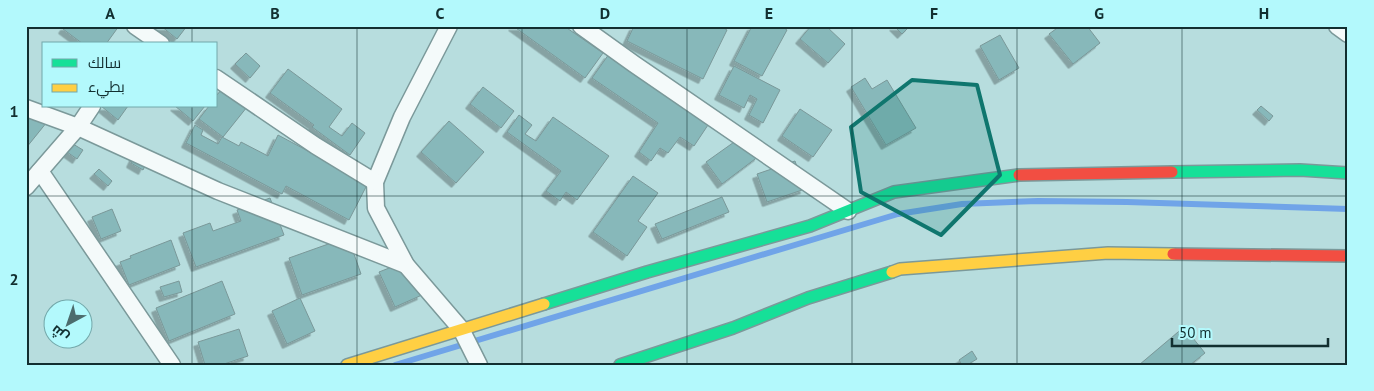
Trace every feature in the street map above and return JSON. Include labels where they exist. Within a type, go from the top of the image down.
[{"type":"street","points":[[449,26],[402,117],[375,182],[376,208],[406,265],[461,329],[479,365]]},
{"type":"street","points":[[581,26],[848,211]]},
{"type":"street","points":[[1337,26],[1348,34]]},
{"type":"street","points":[[141,32],[158,42]]},
{"type":"street","points":[[218,79],[316,146],[375,182]]},
{"type":"street","points":[[26,108],[78,126],[218,191],[406,265]]},
{"type":"street","points":[[26,187],[78,126],[91,108]]},
{"type":"street","points":[[347,365],[647,272],[810,226],[894,192],[1023,174],[1300,170],[1348,173]]},
{"type":"street","points":[[40,171],[172,365]]},
{"type":"street","points":[[620,365],[733,328],[808,298],[900,269],[1108,252],[1348,256]]},
{"type":"highlighted area","points":[[912,80],[977,85],[1000,175],[941,235],[861,192],[851,127]]},
{"type":"building","points":[[65,26],[119,26],[107,42],[80,42],[63,29]]},
{"type":"building","points":[[161,26],[187,26],[177,39]]},
{"type":"building","points":[[513,26],[564,26],[603,53],[585,78]]},
{"type":"building","points":[[634,26],[665,26],[669,28],[670,26],[720,26],[727,30],[703,79],[627,41]]},
{"type":"building","points":[[752,26],[781,26],[787,30],[762,76],[734,61]]},
{"type":"building","points":[[811,26],[826,26],[845,44],[828,63],[800,39]]},
{"type":"building","points":[[894,26],[910,26],[902,34]]},
{"type":"building","points":[[1060,26],[1087,26],[1100,43],[1073,64],[1049,34]]},
{"type":"building","points":[[1000,35],[1019,68],[999,80],[980,46]]},
{"type":"building","points":[[246,53],[260,66],[250,78],[235,64]]},
{"type":"building","points":[[609,54],[710,122],[694,146],[680,137],[668,153],[660,148],[651,161],[639,152],[658,123],[592,78]]},
{"type":"building","points":[[734,66],[780,90],[763,123],[749,115],[757,99],[750,95],[744,108],[719,95]]},
{"type":"building","points":[[288,69],[342,109],[329,127],[342,136],[352,123],[365,133],[350,155],[312,127],[314,125],[270,93]]},
{"type":"building","points":[[865,78],[872,89],[887,80],[916,128],[886,145],[851,87]]},
{"type":"building","points":[[483,87],[514,111],[501,128],[470,104]]},
{"type":"building","points":[[223,88],[247,107],[223,137],[199,119],[207,108],[218,108],[218,94]]},
{"type":"building","points":[[1261,106],[1273,116],[1269,121],[1257,110]]},
{"type":"building","points":[[103,108],[127,108],[118,120]]},
{"type":"building","points":[[177,108],[203,108],[193,121]]},
{"type":"building","points":[[800,109],[832,130],[813,157],[782,136]]},
{"type":"building","points":[[26,110],[47,122],[26,148]]},
{"type":"building","points":[[519,115],[532,125],[525,134],[536,141],[553,117],[609,156],[577,200],[566,192],[560,201],[546,191],[561,171],[507,132]]},
{"type":"building","points":[[449,121],[484,152],[456,183],[421,152]]},
{"type":"building","points":[[195,125],[203,130],[201,135],[218,144],[222,137],[239,146],[241,142],[268,156],[278,135],[368,183],[349,220],[286,186],[282,194],[186,143]]},
{"type":"building","points":[[744,135],[759,156],[722,184],[706,162]]},
{"type":"building","points":[[73,144],[83,150],[77,159],[67,152]]},
{"type":"building","points":[[137,150],[150,156],[143,170],[131,163]]},
{"type":"building","points":[[795,161],[805,189],[767,202],[757,174]]},
{"type":"building","points":[[99,169],[112,181],[108,186],[94,174]]},
{"type":"building","points":[[633,176],[658,193],[638,221],[647,227],[627,256],[593,232]]},
{"type":"building","points":[[722,197],[729,212],[662,239],[655,224]]},
{"type":"building","points":[[270,198],[284,235],[196,267],[183,233],[210,223],[213,231],[241,221],[237,210]]},
{"type":"building","points":[[112,209],[121,231],[101,239],[92,217]]},
{"type":"building","points":[[348,237],[361,274],[302,295],[289,258]]},
{"type":"building","points":[[171,240],[180,265],[129,285],[120,262],[131,258],[130,256]]},
{"type":"building","points":[[407,261],[422,295],[395,307],[379,272]]},
{"type":"building","points":[[179,281],[182,292],[164,297],[160,287]]},
{"type":"building","points":[[222,281],[235,314],[169,341],[156,308]]},
{"type":"building","points":[[300,298],[315,331],[287,344],[272,311]]},
{"type":"building","points":[[1184,327],[1205,353],[1190,365],[1139,365]]},
{"type":"building","points":[[239,329],[248,356],[221,365],[205,365],[198,342]]},
{"type":"building","points":[[972,351],[977,359],[967,365],[962,365],[959,360]]},
{"type":"waterway","points":[[395,365],[898,214],[962,204],[1038,201],[1348,209]]},
{"type":"traffic: fast","points":[[1172,172],[1300,170],[1348,173]]},
{"type":"traffic: fast","points":[[544,304],[647,272],[810,226],[894,192],[1019,175]]},
{"type":"traffic: fast","points":[[620,365],[733,328],[808,298],[892,272]]},
{"type":"traffic: slow","points":[[892,272],[900,269],[1108,253],[1173,254]]},
{"type":"traffic: slow","points":[[347,365],[544,304]]},
{"type":"traffic: jam","points":[[1019,175],[1172,172]]},
{"type":"traffic: jam","points":[[1173,254],[1348,256]]}]
